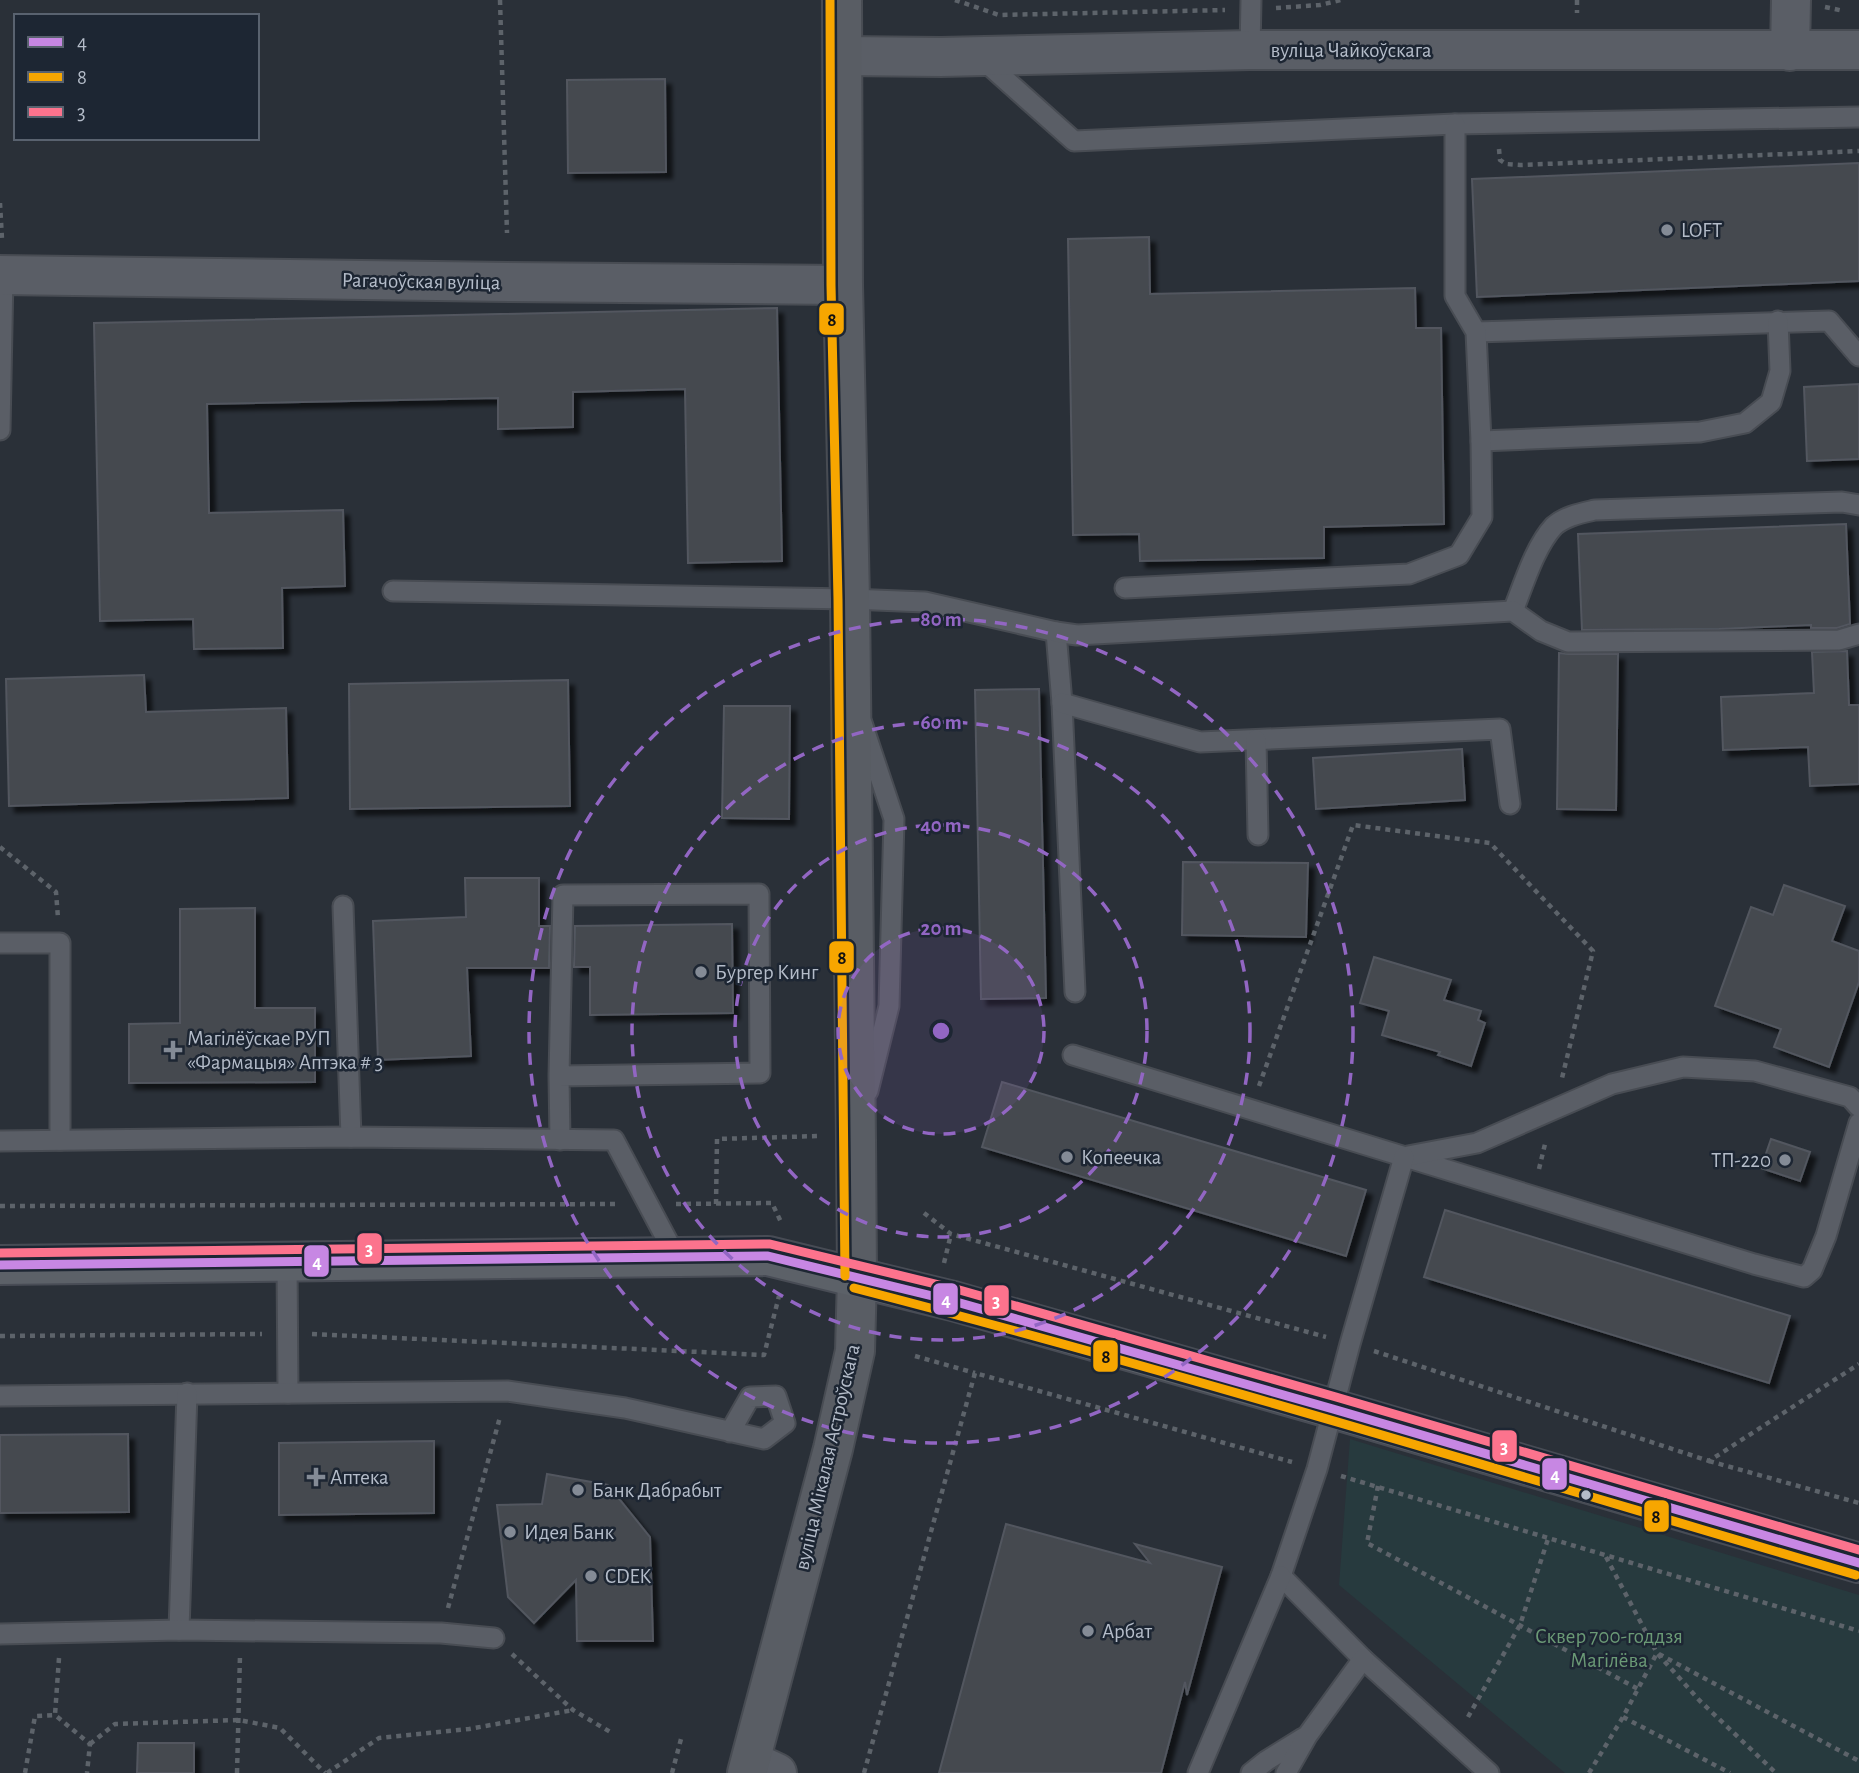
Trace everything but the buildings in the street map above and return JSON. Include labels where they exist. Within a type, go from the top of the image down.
[{"type":"main road","name":"вуліца Мікалая Астроўскага","points":[[758,1769],[855,1351],[857,1276],[842,1138],[851,688],[843,285],[842,0]]},
{"type":"main road","points":[[0,1265],[768,1256],[953,1301],[1859,1563]]},
{"type":"street","points":[[1790,51],[1791,0]]},
{"type":"street","name":"вуліца Чайкоўскага","points":[[843,56],[941,57],[1250,50],[1859,50]]},
{"type":"street","name":"Рагачоўская вуліца","points":[[2,275],[843,285]]},
{"type":"lane","points":[[1250,50],[1251,5]]},
{"type":"lane","points":[[978,55],[1074,141],[1455,124],[1859,117]]},
{"type":"lane","points":[[1125,588],[1409,574],[1459,555],[1482,517],[1476,332],[1455,296],[1455,124]]},
{"type":"lane","points":[[0,430],[2,275]]},
{"type":"lane","points":[[1481,441],[1700,432],[1745,423],[1771,401],[1780,371],[1778,321]]},
{"type":"lane","points":[[1476,332],[1829,321],[1859,356]]},
{"type":"lane","points":[[1513,611],[1536,552],[1555,525],[1573,515],[1595,510],[1842,502],[1859,505]]},
{"type":"lane","points":[[393,591],[925,602],[1077,635],[1513,611],[1541,631],[1568,642],[1839,640],[1859,634]]},
{"type":"lane","points":[[1056,632],[1062,703],[1075,992]]},
{"type":"lane","points":[[1062,703],[1200,742],[1500,729],[1510,804]]},
{"type":"lane","points":[[1256,740],[1258,835]]},
{"type":"lane","points":[[558,1076],[760,1073],[759,894],[563,895],[558,1076],[560,1140]]},
{"type":"lane","points":[[343,906],[351,1137]]},
{"type":"lane","points":[[0,943],[60,943],[60,1140]]},
{"type":"lane","points":[[1073,1055],[1804,1277],[1812,1270],[1826,1236],[1859,1122]]},
{"type":"lane","points":[[1404,1157],[1477,1143],[1612,1084],[1683,1067],[1755,1071],[1850,1097],[1859,1107]]},
{"type":"lane","points":[[0,1141],[351,1137],[614,1140],[676,1257]]},
{"type":"lane","points":[[1198,1773],[1281,1576],[1317,1469],[1404,1157]]},
{"type":"lane","points":[[287,1262],[288,1393]]},
{"type":"lane","points":[[0,1396],[507,1391],[625,1408],[730,1432]]},
{"type":"lane","points":[[180,1630],[187,1393]]},
{"type":"lane","points":[[1281,1576],[1363,1659],[1489,1773]]},
{"type":"lane","points":[[0,1634],[240,1630],[442,1633],[494,1638]]},
{"type":"lane","points":[[1286,1773],[1307,1736],[1363,1659]]},
{"type":"lane","points":[[1251,1773],[1307,1736]]},
{"type":"path","points":[[500,0],[507,233]]},
{"type":"path","points":[[955,0],[999,15],[1251,5],[1320,5],[1341,0]]},
{"type":"path","points":[[1250,1110],[1353,825],[1490,843],[1593,951],[1532,1196]]},
{"type":"path","points":[[0,847],[56,892],[60,943]]},
{"type":"path","points":[[716,1203],[717,1139],[842,1138]]},
{"type":"path","points":[[0,1206],[772,1203],[782,1223]]},
{"type":"path","points":[[924,1213],[951,1234],[1350,1344],[1709,1461],[1859,1503]]},
{"type":"path","points":[[941,1273],[951,1234]]},
{"type":"path","points":[[0,1336],[287,1333],[764,1355],[779,1296]]},
{"type":"path","points":[[915,1356],[1378,1486],[1606,1557],[1859,1631]]},
{"type":"path","points":[[1709,1461],[1859,1364]]},
{"type":"path","points":[[864,1773],[975,1373]]},
{"type":"path","points":[[442,1633],[507,1391]]},
{"type":"path","points":[[1378,1486],[1367,1543],[1638,1689]]},
{"type":"path","points":[[1453,1742],[1520,1625],[1548,1539]]},
{"type":"path","points":[[1606,1557],[1657,1653],[1700,1701],[1776,1773]]},
{"type":"path","points":[[237,1773],[240,1630]]},
{"type":"path","points":[[55,1715],[60,1632]]},
{"type":"path","points":[[494,1638],[573,1710],[612,1733]]},
{"type":"path","points":[[1589,1773],[1657,1653]]},
{"type":"path","points":[[1657,1653],[1859,1761]]},
{"type":"path","points":[[87,1773],[90,1744],[115,1724],[239,1720],[280,1728],[326,1773],[379,1738],[470,1729],[573,1710]]},
{"type":"path","points":[[25,1773],[35,1716],[55,1715],[90,1744]]},
{"type":"path","points":[[1623,1717],[1730,1773]]},
{"type":"path","points":[[672,1773],[681,1739]]},
{"type":"green space","name":"Сквер 700-годдзя Магілёва","points":[[1350,1439],[1859,1595],[1859,1773],[1565,1773],[1339,1585]]},
{"type":"transit line","name":"8","points":[[830,0],[831,285],[838,599],[845,1276]]},
{"type":"transit line","name":"3","points":[[0,1253],[770,1244],[956,1289],[1859,1550]]},
{"type":"transit line","name":"4","points":[[0,1265],[768,1256],[953,1301],[1859,1563]]},
{"type":"transit line","name":"8","points":[[854,1288],[1231,1391],[1856,1575]]},
{"type":"place","name":"LOFT","points":[[1667,230]]},
{"type":"place","name":"Бургер Кинг","points":[[701,972]]},
{"type":"place","name":"Магілёўскае РУП «Фармацыя» Аптэка # 3","points":[[173,1050]]},
{"type":"place","name":"Копеечка","points":[[1067,1157]]},
{"type":"place","name":"ТП-220","points":[[1785,1160]]},
{"type":"place","name":"Аптека","points":[[316,1477]]},
{"type":"place","name":"Банк Дабрабыт","points":[[578,1490]]},
{"type":"place","name":"Идея Банк","points":[[510,1532]]},
{"type":"place","name":"CDEK","points":[[591,1576]]},
{"type":"place","name":"Арбат","points":[[1088,1631]]}]
